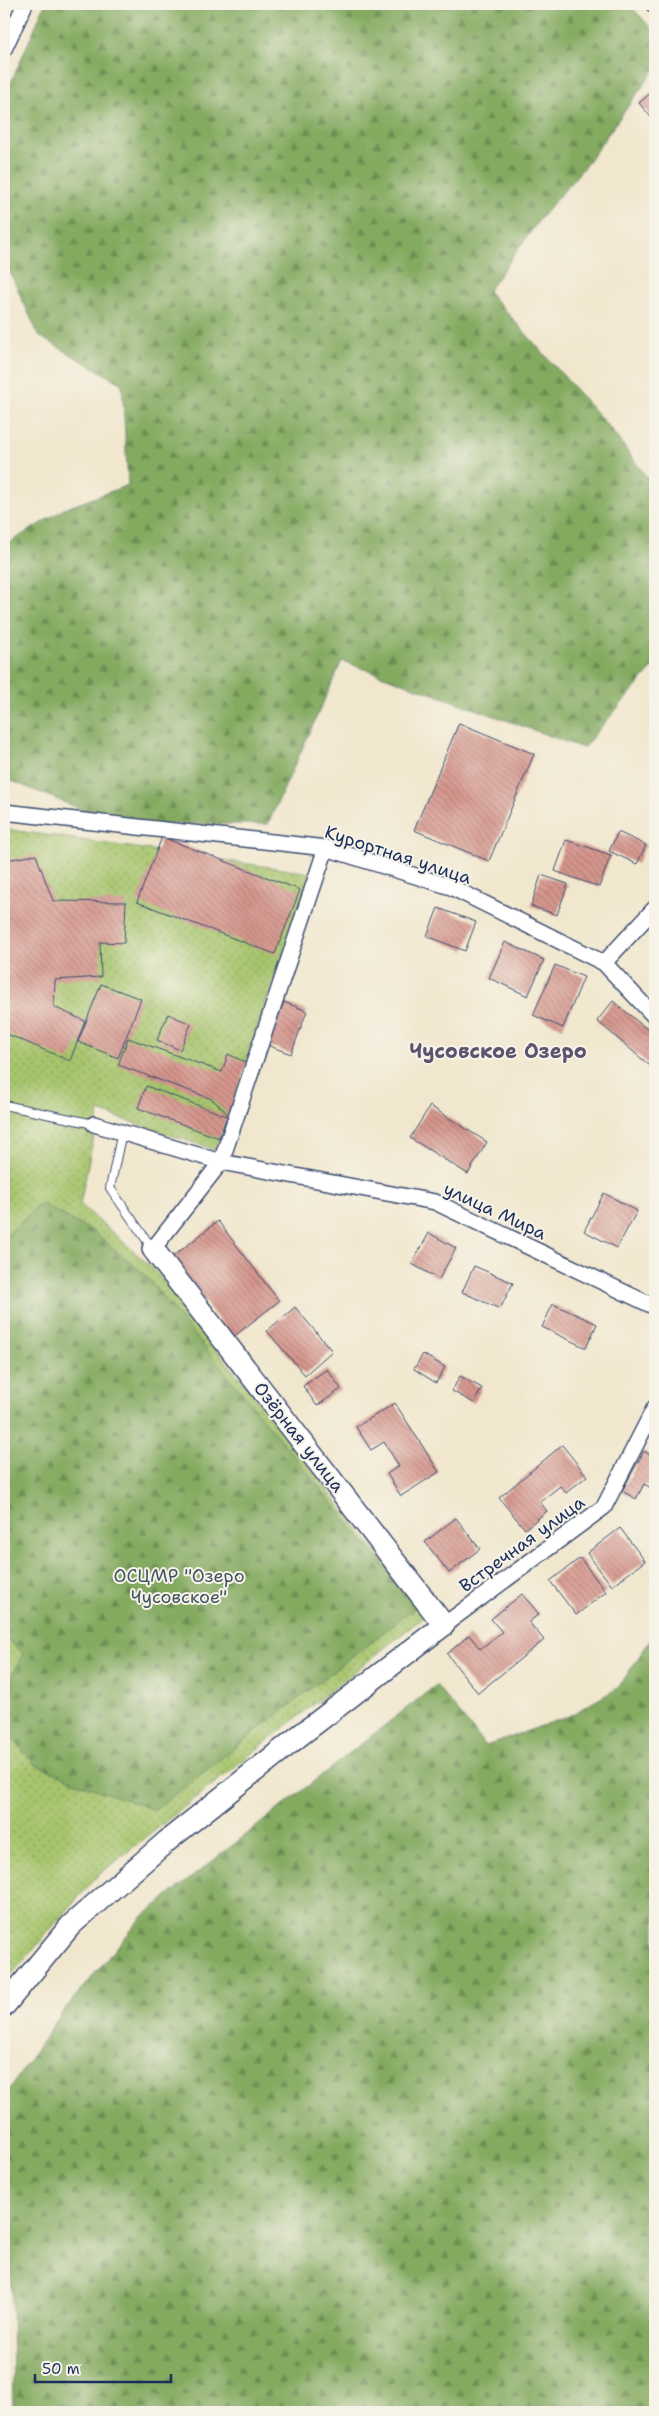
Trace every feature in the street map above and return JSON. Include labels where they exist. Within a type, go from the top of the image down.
[{"type":"street","points":[[4,49],[25,4]]},
{"type":"street","name":"Курортная улица","points":[[4,812],[326,848],[451,887],[604,963],[655,1017]]},
{"type":"street","points":[[153,1249],[221,1162],[326,848]]},
{"type":"street","points":[[604,963],[655,908]]},
{"type":"street","name":"улица Мира","points":[[94,1124],[221,1162],[435,1202],[655,1307]]},
{"type":"street","name":"Озёрная улица","points":[[153,1249],[444,1625]]},
{"type":"street","name":"Встречная улица","points":[[444,1625],[604,1507],[655,1407]]},
{"type":"street","points":[[4,2006],[71,1925],[167,1841],[299,1736],[444,1625]]},
{"type":"lane","points":[[4,1105],[94,1124]]},
{"type":"lane","points":[[122,1132],[110,1188],[153,1249]]},
{"type":"green space","points":[[45,4],[629,4],[655,32],[655,69],[585,166],[539,220],[488,291],[609,427],[655,488],[655,665],[583,748],[342,661],[268,824],[175,824],[124,827],[4,779],[4,546],[64,509],[128,485],[122,384],[39,336],[6,264],[4,99]]},
{"type":"green space","name":"ОСЦМР \"Озеро Чусовское\"","points":[[4,829],[311,873],[215,1150],[99,1111],[80,1204],[153,1268],[426,1615],[96,1877],[4,1983]]},
{"type":"green space","points":[[40,1203],[94,1232],[145,1275],[417,1606],[155,1810],[84,1785],[35,1764],[4,1729],[4,1693],[23,1653],[4,1637],[4,1238]]},
{"type":"green space","points":[[655,1633],[655,2412],[13,2412],[12,2286],[4,2199],[4,2097],[64,2010],[144,1915],[436,1685],[486,1746],[569,1716],[618,1688]]},
{"type":"building","points":[[655,89],[655,122],[639,103]]},
{"type":"building","points":[[459,723],[534,754],[489,861],[414,830]]},
{"type":"building","points":[[618,832],[646,845],[637,864],[609,851]]},
{"type":"building","points":[[162,837],[300,890],[275,954],[137,902]]},
{"type":"building","points":[[566,840],[611,855],[599,887],[555,871]]},
{"type":"building","points":[[36,855],[53,901],[126,902],[124,943],[100,942],[101,977],[55,980],[54,1007],[85,1021],[70,1061],[7,1034],[6,860]]},
{"type":"building","points":[[541,875],[568,884],[557,915],[531,906]]},
{"type":"building","points":[[438,908],[476,922],[465,951],[427,936]]},
{"type":"building","points":[[505,942],[544,960],[528,996],[489,978]]},
{"type":"building","points":[[555,965],[584,977],[563,1028],[533,1015]]},
{"type":"building","points":[[101,984],[141,999],[118,1058],[78,1042]]},
{"type":"building","points":[[613,1001],[655,1036],[655,1070],[597,1021]]},
{"type":"building","points":[[284,1002],[307,1011],[291,1054],[267,1045]]},
{"type":"building","points":[[168,1014],[191,1024],[180,1050],[157,1040]]},
{"type":"building","points":[[128,1038],[222,1072],[228,1054],[247,1063],[229,1115],[212,1099],[118,1065]]},
{"type":"building","points":[[146,1086],[227,1116],[219,1138],[138,1108]]},
{"type":"building","points":[[430,1106],[487,1142],[468,1174],[410,1138]]},
{"type":"building","points":[[604,1193],[637,1211],[617,1248],[584,1231]]},
{"type":"building","points":[[218,1221],[279,1301],[232,1338],[171,1258]]},
{"type":"building","points":[[429,1233],[456,1248],[439,1279],[412,1264]]},
{"type":"building","points":[[474,1266],[513,1283],[500,1309],[462,1292]]},
{"type":"building","points":[[553,1304],[597,1324],[586,1348],[542,1327]]},
{"type":"building","points":[[295,1307],[332,1351],[305,1375],[267,1331]]},
{"type":"building","points":[[423,1354],[445,1367],[436,1383],[414,1369]]},
{"type":"building","points":[[327,1369],[341,1389],[317,1406],[303,1386]]},
{"type":"building","points":[[460,1376],[482,1388],[474,1403],[452,1391]]},
{"type":"building","points":[[395,1403],[439,1472],[401,1496],[387,1474],[399,1466],[384,1442],[371,1450],[356,1427]]},
{"type":"building","points":[[562,1445],[587,1476],[566,1493],[560,1486],[540,1502],[547,1511],[525,1529],[499,1498]]},
{"type":"building","points":[[644,1451],[655,1458],[655,1490],[644,1484],[636,1499],[622,1491]]},
{"type":"building","points":[[456,1518],[480,1549],[449,1573],[425,1542]]},
{"type":"building","points":[[620,1528],[645,1561],[612,1586],[587,1553]]},
{"type":"building","points":[[580,1558],[606,1592],[576,1615],[550,1581]]},
{"type":"building","points":[[522,1594],[539,1614],[529,1622],[544,1640],[478,1693],[447,1654],[469,1635],[480,1649],[502,1632],[491,1619]]},
{"type":"district","name":"Чусовское Озеро","points":[[498,1051]]}]
